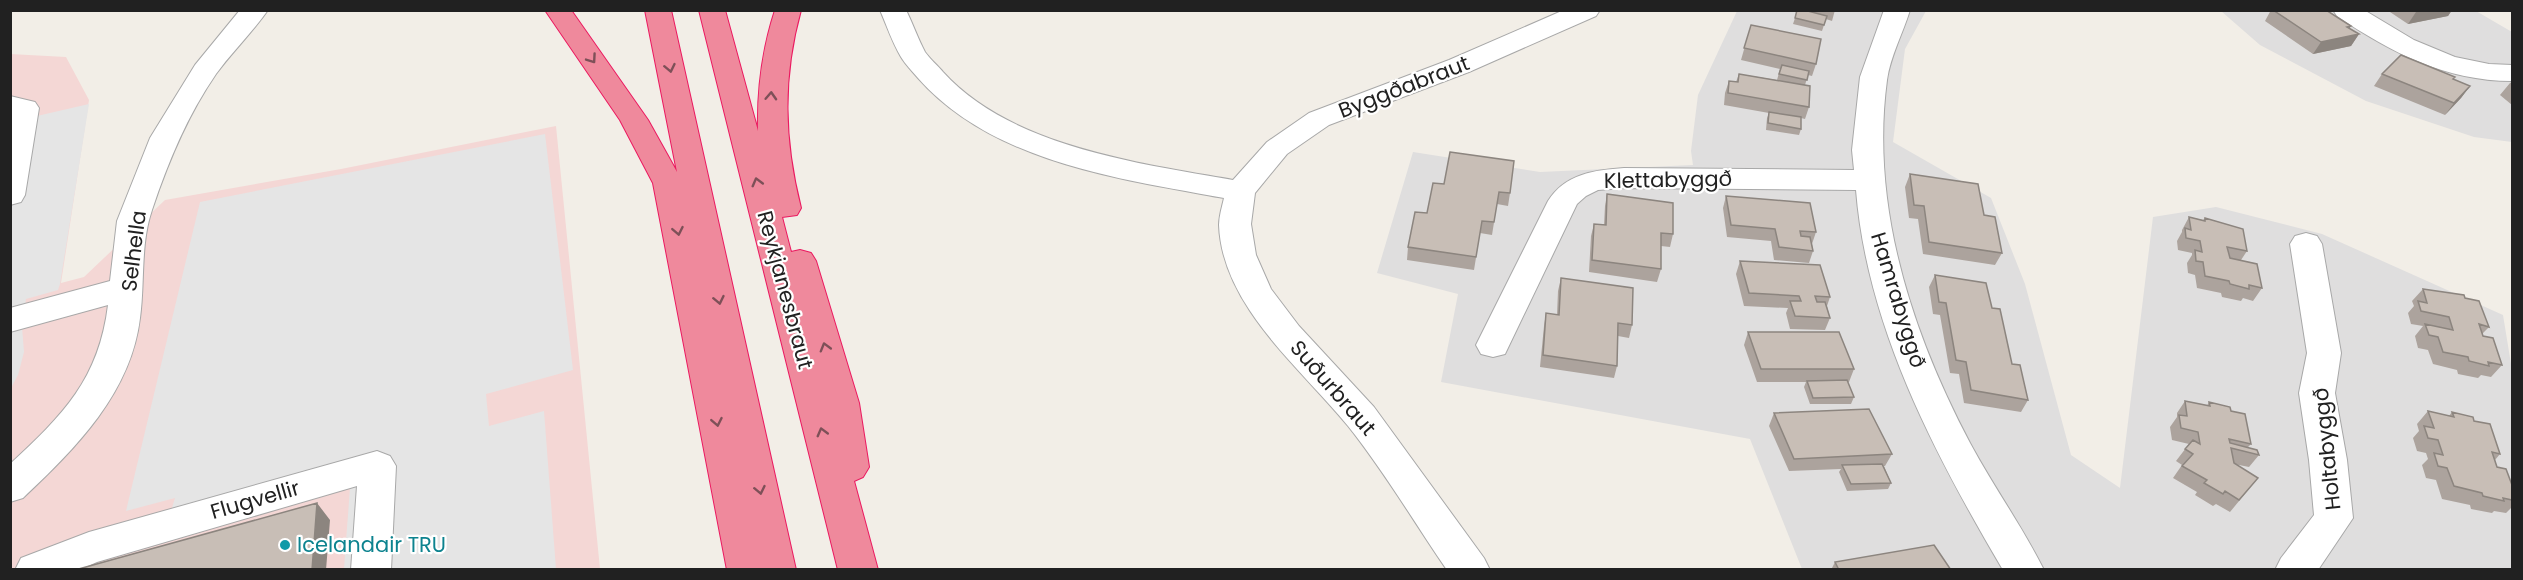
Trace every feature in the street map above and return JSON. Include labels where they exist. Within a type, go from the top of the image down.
[{"type":"highway","points":[[558,10],[634,120],[668,183],[747,570]]},
{"type":"highway","points":[[658,10],[777,570]]},
{"type":"highway","name":"Reykjanesbraut","points":[[712,10],[858,570]]},
{"type":"highway","points":[[788,10],[781,29],[771,95],[770,118],[778,180],[841,403],[866,570]]},
{"type":"street","name":"Selhella","points":[[10,487],[50,450],[92,399],[116,352],[127,305],[133,222],[155,156],[188,92],[218,51],[255,10]]},
{"type":"street","points":[[893,10],[898,28],[909,50],[925,71],[947,93],[975,113],[1006,130],[1040,145],[1122,170],[1240,191]]},
{"type":"street","name":"Hamrabyggð","points":[[1897,10],[1882,47],[1875,77],[1867,143],[1874,223],[1884,269],[1899,319],[1946,433],[1980,497],[2024,570]]},
{"type":"street","points":[[2346,10],[2424,56],[2464,68],[2512,73]]},
{"type":"street","name":"Byggðabraut","points":[[1240,191],[1277,148],[1319,119],[1459,66],[1582,12]]},
{"type":"street","points":[[10,104],[25,108],[10,195]]},
{"type":"street","name":"Klettabyggð","points":[[1493,345],[1563,201],[1568,194],[1583,184],[1603,179],[1624,178],[1869,180]]},
{"type":"street","name":"Suðurbraut","points":[[1240,191],[1235,224],[1240,255],[1256,292],[1287,335],[1361,417],[1470,570]]},
{"type":"street","name":"Holtabyggð","points":[[2295,570],[2334,518],[2328,460],[2317,393],[2324,353],[2306,244]]},
{"type":"street","points":[[10,320],[127,288]]},
{"type":"street","name":"Flugvellir","points":[[35,570],[89,548],[377,466],[370,570]]},
{"type":"shaded area","points":[[1737,11],[1926,11],[1905,49],[1893,142],[1991,198],[2025,284],[2071,455],[2120,488],[2153,217],[2216,207],[2322,234],[2503,315],[2512,370],[2512,569],[1802,569],[1750,439],[1441,382],[1458,294],[1377,273],[1413,152],[1540,172],[1693,165],[1691,151],[1698,95]]},
{"type":"shaded area","points":[[2221,11],[2476,11],[2512,32],[2512,142],[2474,137],[2366,101],[2260,45]]},
{"type":"shaded area","points":[[10,54],[66,57],[89,100],[61,283],[84,277],[165,200],[341,169],[556,126],[600,569],[11,569]]},
{"type":"shaded area","points":[[89,104],[60,284],[58,290],[26,299],[22,327],[24,352],[18,375],[11,388],[11,122]]},
{"type":"shaded area","points":[[545,134],[573,370],[486,394],[489,426],[544,411],[556,569],[344,569],[352,460],[171,511],[175,498],[126,511],[200,202]]},
{"type":"building","points":[[1797,10],[1827,16],[1824,25],[1795,18]]},
{"type":"building","points":[[2273,10],[2326,10],[2359,34],[2321,42]]},
{"type":"building","points":[[1751,25],[1821,39],[1816,64],[1744,48]]},
{"type":"building","points":[[2401,55],[2455,77],[2453,79],[2470,86],[2454,103],[2382,74]]},
{"type":"building","points":[[1782,65],[1809,71],[1807,80],[1779,74]]},
{"type":"building","points":[[1739,74],[1810,86],[1809,107],[1728,93],[1729,81],[1738,82]]},
{"type":"building","points":[[1769,112],[1801,117],[1801,129],[1768,123]]},
{"type":"building","points":[[1450,152],[1514,161],[1510,193],[1499,192],[1494,222],[1482,221],[1476,257],[1408,247],[1415,212],[1427,213],[1433,183],[1444,184]]},
{"type":"building","points":[[1910,174],[1978,184],[1984,215],[1995,217],[2002,253],[1929,242],[1924,206],[1914,205]]},
{"type":"building","points":[[1607,194],[1673,203],[1673,234],[1661,233],[1661,269],[1592,260],[1594,224],[1606,225]]},
{"type":"building","points":[[1726,196],[1810,203],[1816,232],[1800,231],[1801,236],[1810,237],[1813,251],[1779,247],[1775,229],[1731,225]]},
{"type":"building","points":[[2189,217],[2205,221],[2205,218],[2243,229],[2247,251],[2227,247],[2230,258],[2257,264],[2262,288],[2249,285],[2249,289],[2230,284],[2229,281],[2205,276],[2203,262],[2196,261],[2195,250],[2202,252],[2200,241],[2186,238],[2185,228],[2191,230]]},
{"type":"building","points":[[1740,261],[1820,265],[1830,297],[1815,296],[1817,302],[1825,302],[1830,318],[1795,316],[1790,301],[1801,301],[1799,296],[1749,293]]},
{"type":"building","points":[[1935,275],[1986,283],[1992,308],[2000,309],[2012,364],[2020,365],[2028,400],[1971,390],[1966,362],[1956,360],[1946,303],[1939,302]]},
{"type":"building","points":[[1561,278],[1633,288],[1632,325],[1618,323],[1617,366],[1543,355],[1546,313],[1559,315]]},
{"type":"building","points":[[2423,289],[2464,295],[2465,298],[2479,301],[2489,327],[2479,324],[2483,336],[2493,338],[2502,365],[2488,362],[2489,366],[2469,361],[2468,357],[2443,352],[2438,337],[2429,335],[2425,324],[2453,330],[2449,317],[2421,311],[2418,301],[2427,303]]},
{"type":"building","points":[[1748,332],[1839,332],[1854,369],[1761,369]]},
{"type":"building","points":[[1847,380],[1854,397],[1813,398],[1807,381]]},
{"type":"building","points":[[2185,401],[2210,406],[2209,402],[2230,407],[2231,411],[2245,414],[2251,444],[2229,439],[2230,443],[2257,450],[2259,455],[2231,448],[2234,463],[2258,478],[2239,500],[2225,491],[2223,494],[2204,483],[2207,480],[2182,466],[2193,454],[2185,449],[2193,440],[2200,444],[2198,432],[2181,428],[2179,415],[2187,416]]},
{"type":"building","points":[[1869,409],[1892,454],[1794,459],[1774,413]]},
{"type":"building","points":[[2428,411],[2454,417],[2452,412],[2473,417],[2474,421],[2490,424],[2500,454],[2492,452],[2497,467],[2506,469],[2512,485],[2512,500],[2503,498],[2504,501],[2483,496],[2482,493],[2454,486],[2447,468],[2438,466],[2434,453],[2443,455],[2438,440],[2428,438],[2424,426],[2434,428]]},
{"type":"building","points":[[1882,464],[1891,483],[1851,484],[1842,465]]},
{"type":"building","points":[[317,503],[312,570],[75,570]]},
{"type":"building","points":[[1934,545],[1951,570],[1839,570],[1835,562]]},
{"type":"place","name":"Icelandair TRU","points":[[285,545]]}]
